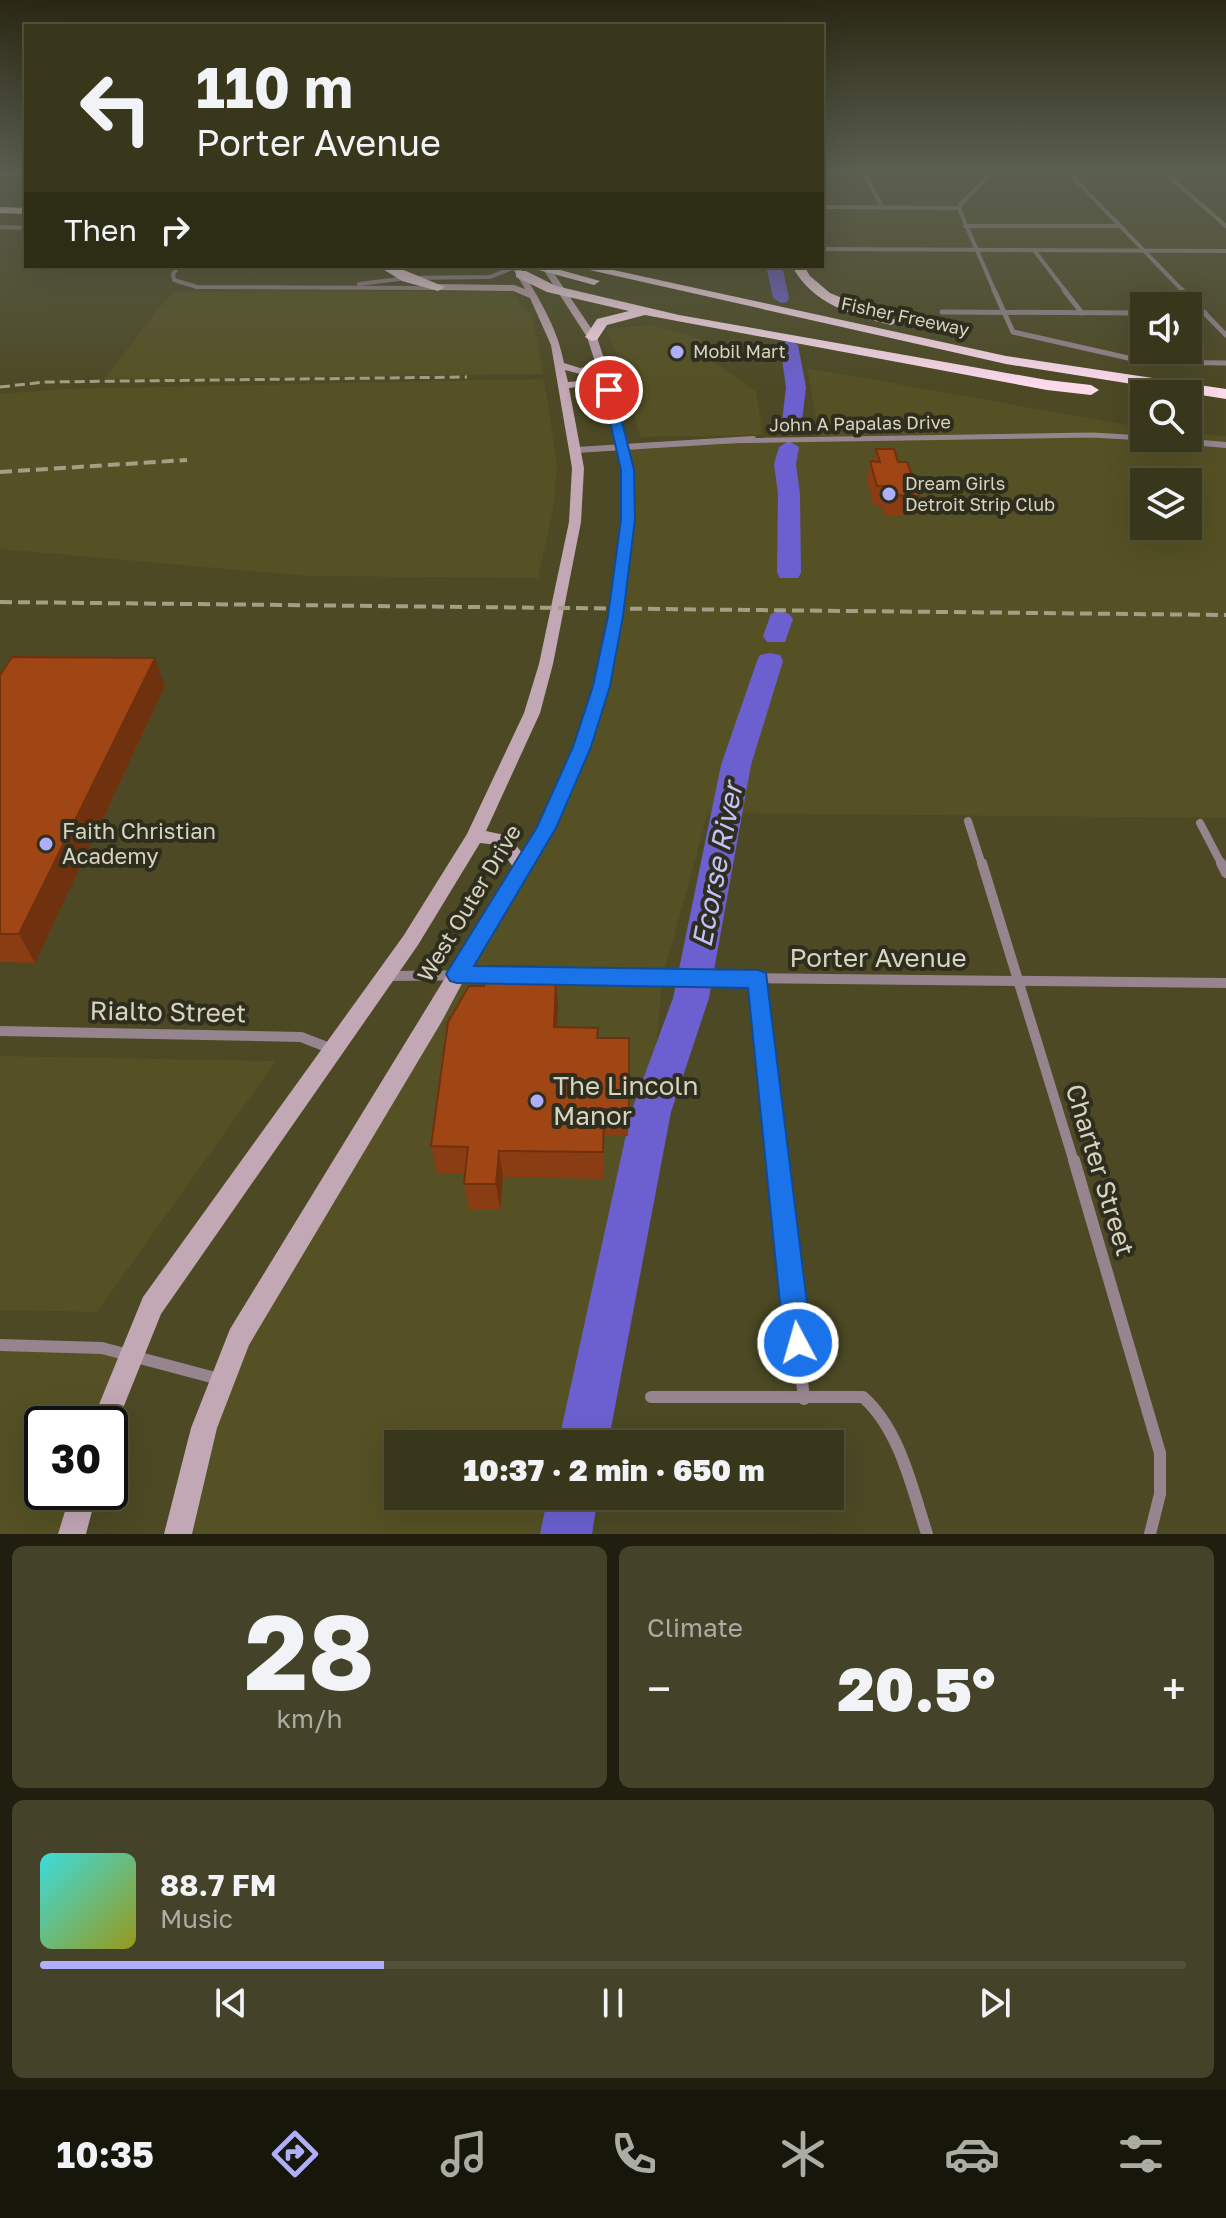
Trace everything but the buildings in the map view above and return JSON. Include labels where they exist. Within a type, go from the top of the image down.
[{"type":"highway","points":[[388,268],[407,278],[438,287]]},
{"type":"highway","points":[[520,268],[541,285],[652,312],[1047,385],[1107,391]]},
{"type":"highway","name":"Fisher Freeway","points":[[520,268],[579,272],[1006,360],[1226,391]]},
{"type":"highway","points":[[799,268],[807,282],[837,302],[923,330],[1064,363],[1226,391]]},
{"type":"highway","name":"Fisher Freeway","points":[[579,272],[917,353],[1130,395]]},
{"type":"highway","points":[[592,337],[596,327],[609,318],[652,312]]},
{"type":"highway","points":[[1202,406],[1226,409]]},
{"type":"main road","name":"West Outer Drive","points":[[111,1406],[152,1306],[386,976],[475,836],[532,713],[546,664],[575,522],[578,490],[576,450],[561,365],[550,328],[520,268]]},
{"type":"main road","name":"West Outer Drive","points":[[178,1534],[204,1428],[239,1338],[390,1092],[521,865],[546,828],[569,780],[602,686],[616,616],[628,519],[627,470],[609,390],[592,337],[546,268]]},
{"type":"main road","points":[[438,287],[517,289],[535,297]]},
{"type":"main road","points":[[561,365],[580,371],[602,367]]},
{"type":"main road","points":[[564,386],[589,383],[609,390]]},
{"type":"main road","points":[[475,836],[503,840],[521,865]]},
{"type":"main road","points":[[72,1534],[79,1510]]},
{"type":"street","points":[[972,244],[1015,333],[1146,362],[1226,363]]},
{"type":"street","points":[[1139,244],[1226,335]]},
{"type":"street","points":[[824,249],[1226,251]]},
{"type":"street","points":[[1034,250],[1082,313]]},
{"type":"street","points":[[178,268],[173,274],[174,280],[191,287],[438,287]]},
{"type":"street","points":[[323,289],[407,278],[490,277],[520,268]]},
{"type":"street","points":[[942,312],[1130,313]]},
{"type":"street","name":"John A Papalas Drive","points":[[576,450],[622,445],[837,438],[1130,437]]},
{"type":"street","name":"John A Papalas Drive","points":[[1202,443],[1226,445]]},
{"type":"street","name":"Charter Street","points":[[968,821],[1020,981],[1160,1453],[1162,1484],[1159,1511],[1150,1534]]},
{"type":"street","points":[[1200,823],[1226,873]]},
{"type":"street","points":[[386,976],[504,975]]},
{"type":"street","name":"Porter Avenue","points":[[533,976],[1226,983]]},
{"type":"street","points":[[758,979],[804,1399]]},
{"type":"street","name":"Rialto Street","points":[[0,1031],[301,1037],[332,1049]]},
{"type":"street","points":[[0,1345],[102,1348],[221,1380]]},
{"type":"street","points":[[651,1397],[863,1397],[873,1403],[887,1425],[927,1534]]},
{"type":"shaded area","points":[[512,291],[523,309],[532,313],[543,374],[104,379],[172,292]]},
{"type":"shaded area","points":[[653,325],[725,347],[714,362],[756,392],[763,435],[640,437],[620,363],[606,329]]},
{"type":"shaded area","points":[[807,368],[1130,426],[1130,452],[1202,452],[1202,434],[1226,436],[1226,818],[708,813],[662,979],[651,1112],[589,1430],[384,1430],[384,1510],[573,1510],[569,1534],[178,1534],[221,1380],[435,1015],[582,747],[628,519],[622,445],[820,438]]},
{"type":"shaded area","points":[[544,379],[557,464],[554,504],[538,578],[307,576],[0,549],[0,394],[62,389]]},
{"type":"shaded area","points":[[0,1056],[276,1061],[97,1312],[0,1310]]},
{"type":"shaded area","points":[[0,1345],[131,1355],[111,1406],[24,1406],[24,1510],[79,1510],[72,1534],[0,1534]]},
{"type":"waterway","name":"Ecorse River","points":[[774,268],[781,298]]},
{"type":"waterway","name":"Ecorse River","points":[[789,345],[796,387],[791,430]]},
{"type":"waterway","name":"Ecorse River","points":[[789,447],[785,464],[789,494],[789,573]]},
{"type":"waterway","name":"Ecorse River","points":[[776,636],[780,619]]},
{"type":"waterway","name":"Ecorse River","points":[[586,1430],[651,1112],[691,998],[736,765],[770,661]]},
{"type":"waterway","name":"Ecorse River","points":[[566,1534],[570,1510]]},
{"type":"railway","points":[[0,387],[45,382],[467,377]]},
{"type":"railway","points":[[0,472],[187,460]]},
{"type":"railway","points":[[0,602],[1226,615]]},
{"type":"place","name":"Mobil Mart","points":[[677,352]]},
{"type":"place","name":"Dream Girls Detroit Strip Club","points":[[889,494]]},
{"type":"place","name":"Faith Christian Academy","points":[[46,844]]},
{"type":"place","name":"The Lincoln Manor","points":[[537,1101]]},
{"type":"route","points":[[609,390],[627,470],[628,519],[616,616],[602,686],[569,780],[546,828],[457,974],[758,979],[798,1343]]}]
